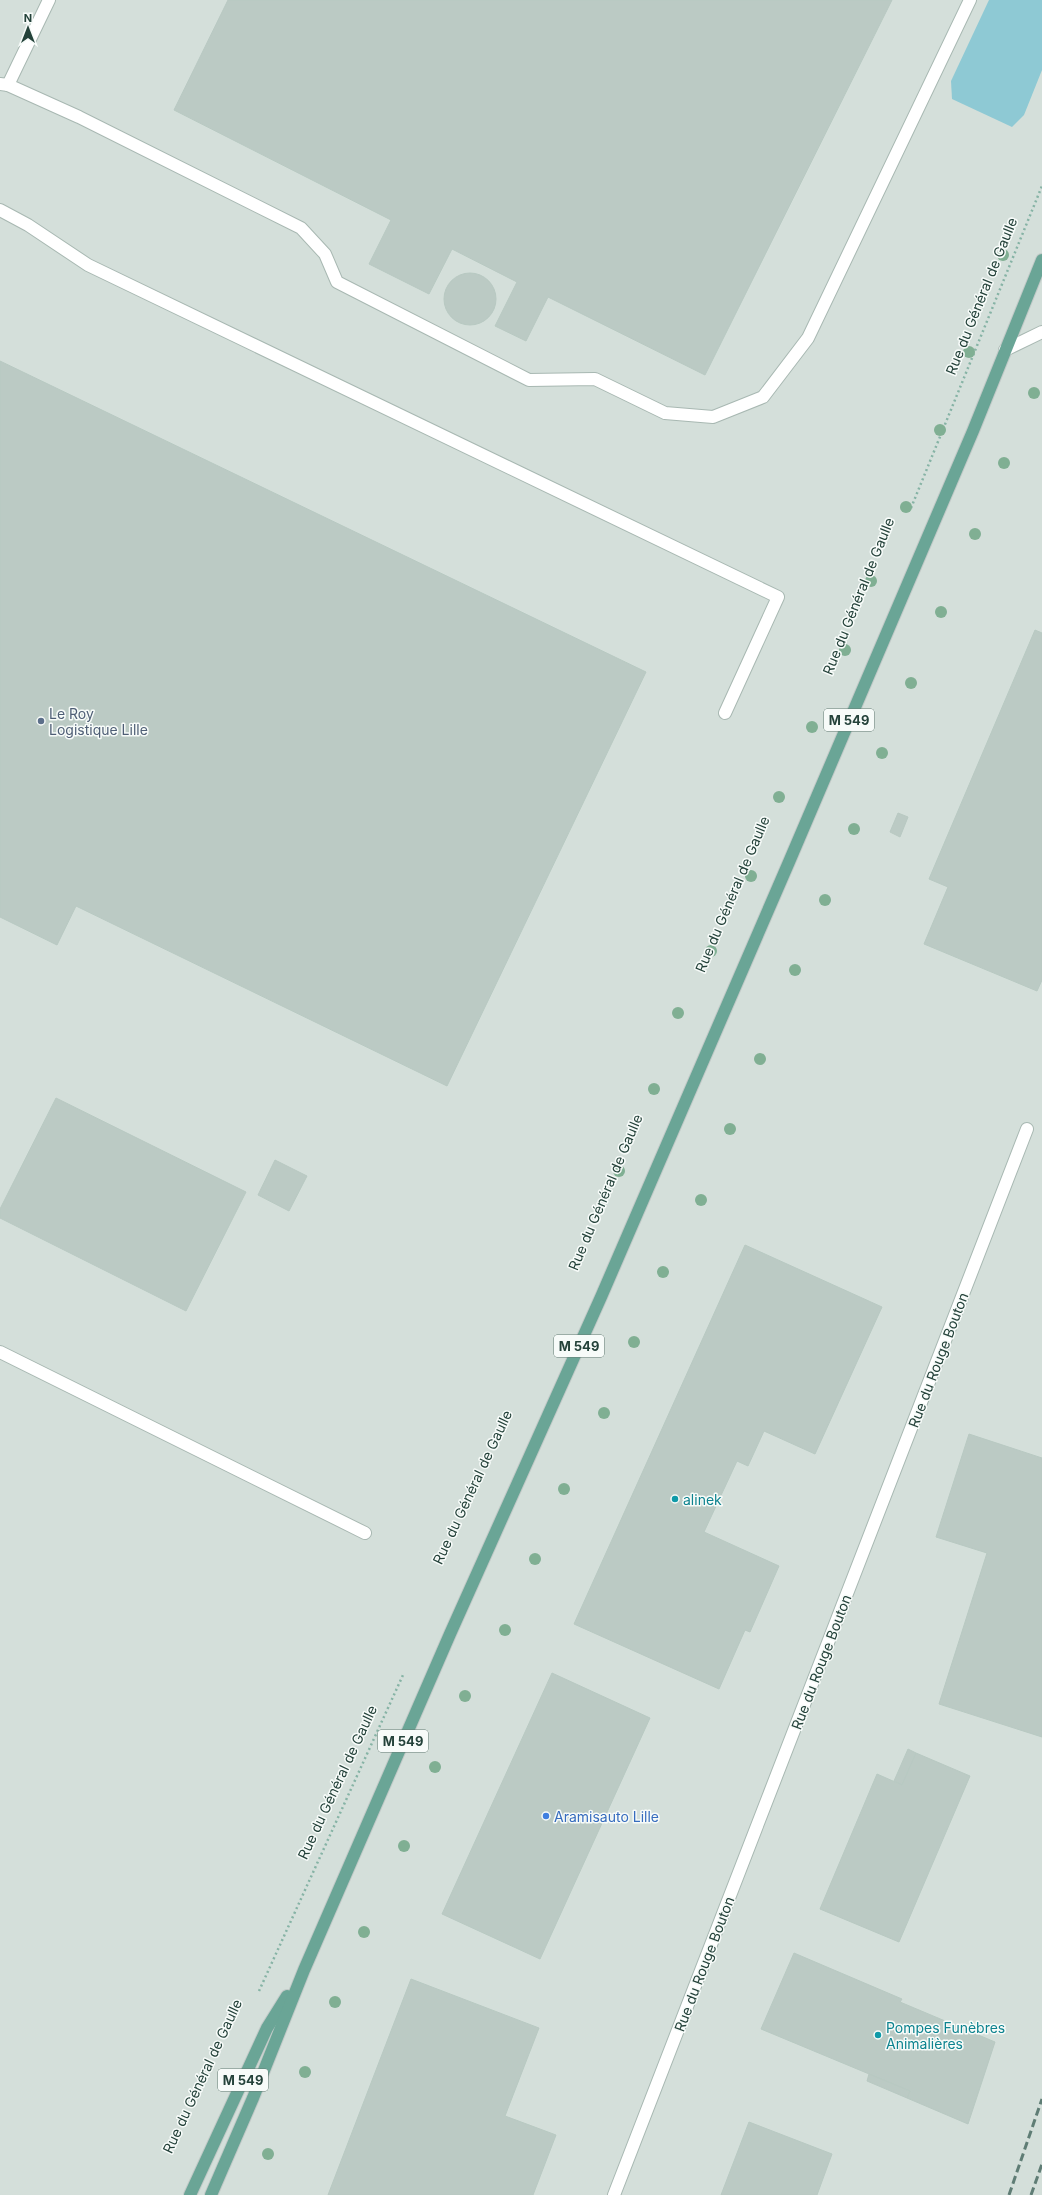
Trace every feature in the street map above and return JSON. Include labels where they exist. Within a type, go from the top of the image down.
[{"type":"main road","name":"M 549","points":[[211,2195],[253,2098],[304,1970],[450,1634],[608,1283],[792,855],[1042,260]]},
{"type":"main road","name":"M 549","points":[[190,2195],[267,2028],[304,1970]]},
{"type":"street","points":[[49,0],[4,84],[86,120],[301,228],[325,254],[337,282],[529,380],[595,379],[665,413],[713,418],[762,397],[808,338],[970,0]]},
{"type":"street","points":[[0,210],[28,225],[88,265],[778,597],[725,713]]},
{"type":"street","points":[[1005,350],[1042,332]]},
{"type":"street","name":"Rue du Rouge Bouton","points":[[614,2195],[1027,1129]]},
{"type":"street","points":[[0,1352],[365,1533]]},
{"type":"path","name":"Rue du Général de Gaulle","points":[[908,515],[1042,186]]},
{"type":"path","name":"Rue du Général de Gaulle","points":[[256,1997],[405,1670]]},
{"type":"shaded area","points":[[0,0],[1042,0],[1042,2195],[0,2195]]},
{"type":"water","points":[[989,0],[1042,0],[1042,70],[1024,115],[1012,127],[952,99],[951,81]]},
{"type":"building","points":[[228,0],[892,0],[705,375],[548,297],[526,341],[495,326],[517,282],[452,249],[429,294],[369,264],[391,220],[174,110]]},
{"type":"building","points":[[470,273],[484,277],[492,285],[496,299],[492,313],[484,321],[470,325],[456,321],[448,313],[444,299],[448,285],[456,277]]},
{"type":"building","points":[[0,361],[646,672],[447,1086],[76,906],[57,945],[0,917]]},
{"type":"building","points":[[1035,630],[1042,633],[1042,980],[1037,991],[924,944],[948,887],[929,879]]},
{"type":"building","points":[[898,813],[908,817],[900,837],[890,832]]},
{"type":"building","points":[[56,1098],[246,1192],[186,1311],[0,1218],[0,1209]]},
{"type":"building","points":[[275,1160],[307,1176],[289,1211],[258,1195]]},
{"type":"building","name":"alinek","points":[[745,1245],[882,1307],[815,1454],[764,1431],[748,1466],[737,1461],[704,1532],[779,1566],[750,1632],[745,1630],[719,1689],[574,1624]]},
{"type":"building","points":[[969,1434],[1042,1458],[1042,1737],[939,1704],[987,1553],[936,1537]]},
{"type":"building","name":"Aramisauto Lille","points":[[552,1673],[650,1718],[540,1959],[442,1914]]},
{"type":"building","points":[[908,1749],[916,1753],[902,1785],[894,1781]]},
{"type":"building","points":[[916,1753],[970,1776],[899,1942],[820,1909],[877,1774],[902,1785]]},
{"type":"building","name":"Pompes Funèbres Animalières","points":[[794,1953],[902,1999],[900,2002],[995,2042],[968,2124],[907,2098],[910,2091],[761,2029]]},
{"type":"building","points":[[411,1979],[539,2028],[505,2116],[556,2135],[533,2195],[328,2195]]},
{"type":"building","points":[[869,2074],[910,2091],[907,2098],[867,2081]]},
{"type":"building","points":[[749,2122],[832,2154],[817,2195],[721,2195]]},
{"type":"railway","points":[[1009,2195],[1042,2099]]},
{"type":"railway","points":[[1031,2195],[1042,2164]]},
{"type":"place","name":"Le Roy Logistique Lille","points":[[41,721]]},
{"type":"place","name":"alinek","points":[[675,1499]]},
{"type":"place","name":"Aramisauto Lille","points":[[546,1816]]},
{"type":"place","name":"Pompes Funèbres Animalières","points":[[878,2035]]}]
